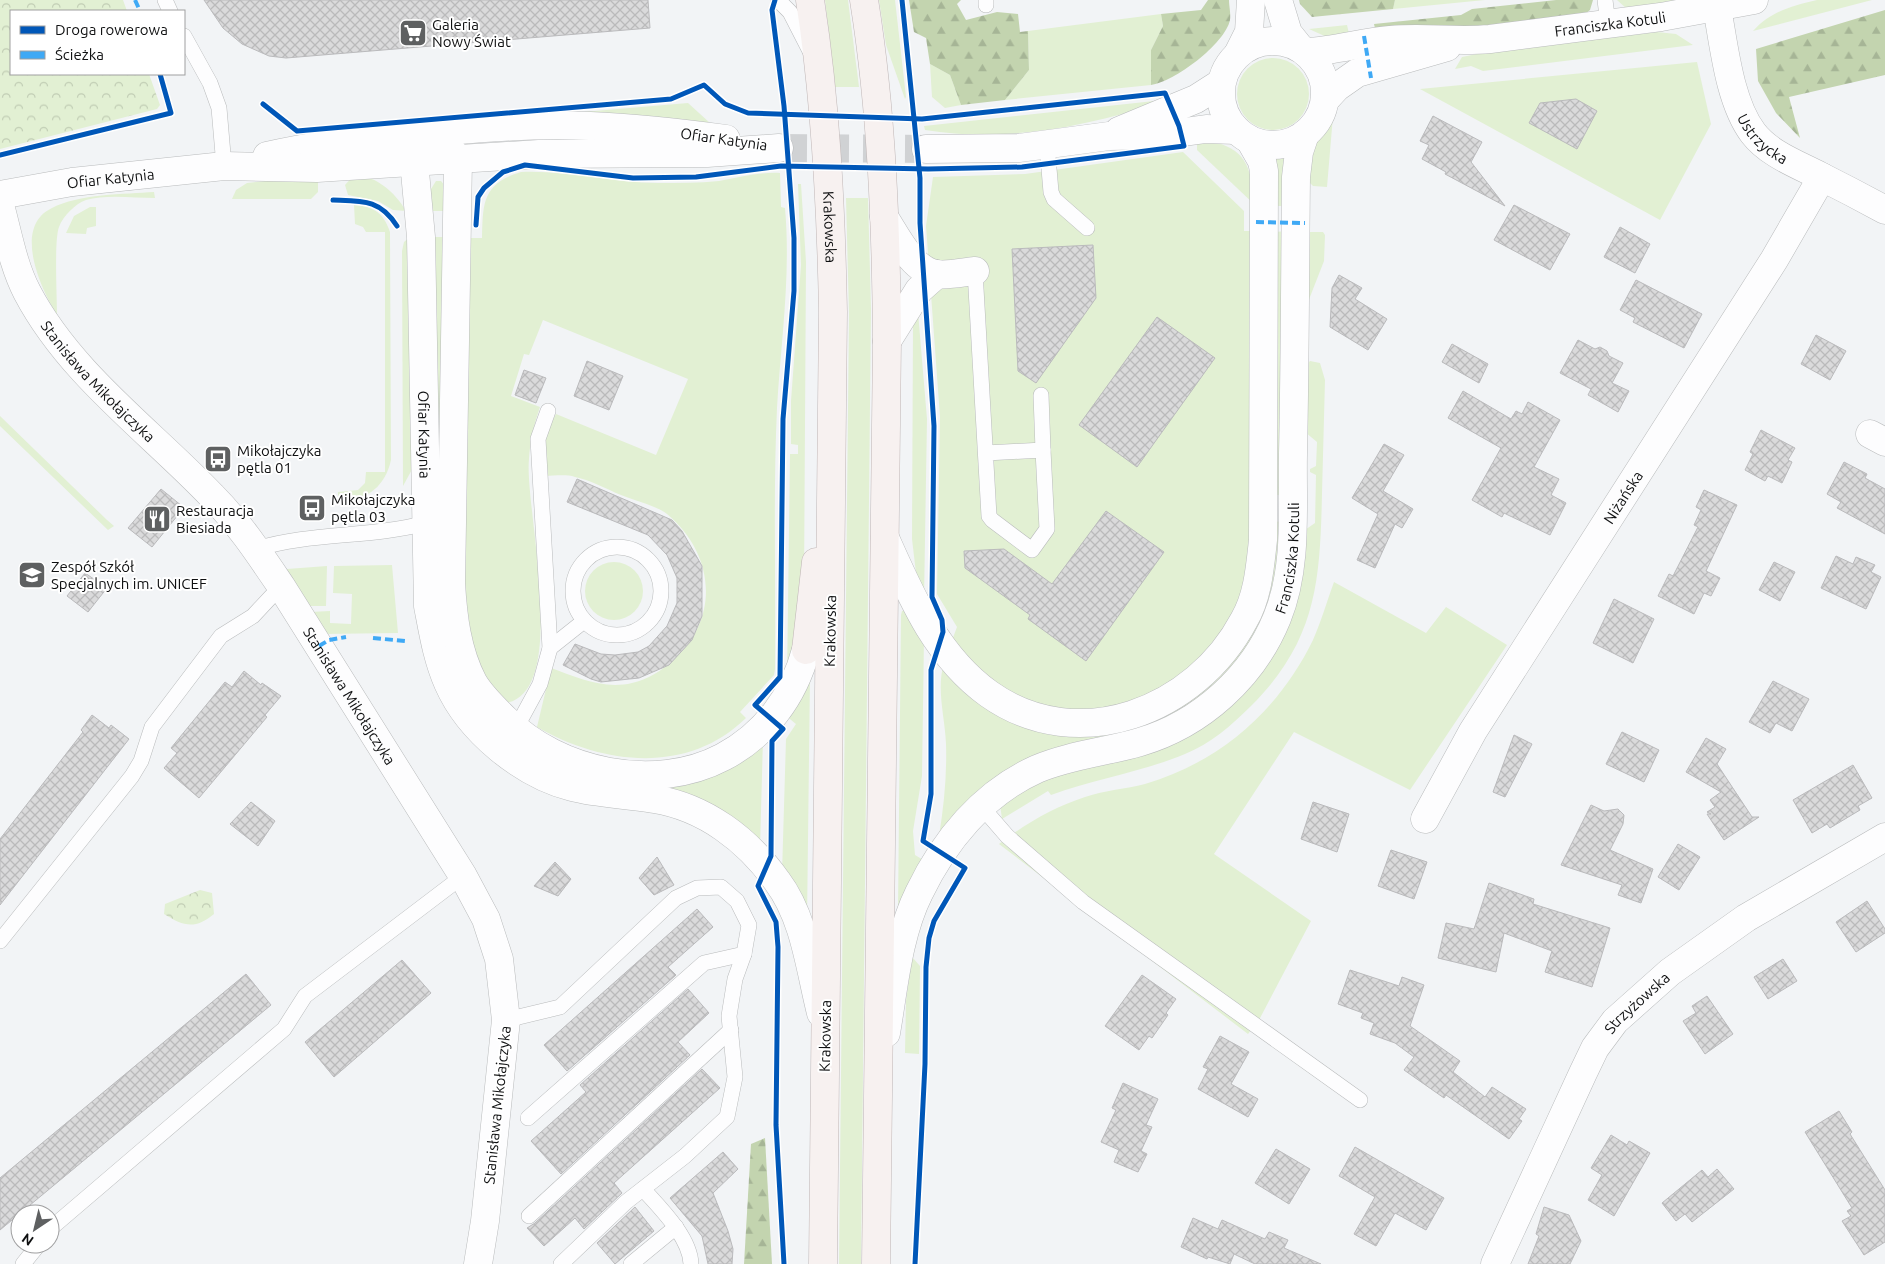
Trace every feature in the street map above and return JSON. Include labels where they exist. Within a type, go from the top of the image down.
[{"type":"main road","name":"Krakowska","points":[[810,0],[818,66],[832,226],[832,477],[823,1264]]},
{"type":"main road","points":[[864,0],[877,109],[884,217],[887,341],[876,1264]]},
{"type":"main road","points":[[806,650],[817,549],[832,477]]},
{"type":"street","points":[[1239,52],[1251,23],[1250,0]]},
{"type":"street","points":[[926,149],[1047,145],[1109,136],[1162,135],[1206,129],[1243,135],[1260,144],[1281,145],[1305,134],[1321,115],[1325,100],[1325,86],[1321,72],[1288,33],[1278,0]]},
{"type":"street","name":"Franciszka Kotuli","points":[[1325,100],[1337,87],[1362,72],[1466,41],[1607,12],[1717,8],[1754,0]]},
{"type":"street","name":"Ustrzycka","points":[[1717,8],[1730,77],[1743,114],[1752,132],[1764,145],[1783,157],[1885,210]]},
{"type":"street","name":"Franciszka Kotuli","points":[[1303,50],[1324,52],[1388,40],[1415,38],[1466,41]]},
{"type":"street","points":[[1243,135],[1223,109],[1221,83],[1231,61],[1239,52],[1253,44],[1269,40],[1286,42],[1303,50]]},
{"type":"street","points":[[1109,136],[1196,100],[1221,83]]},
{"type":"street","name":"Ofiar Katynia","points":[[0,195],[72,182],[224,166],[327,144],[437,132],[589,126],[675,132],[779,148],[707,153],[539,154],[317,168],[224,166]]},
{"type":"street","points":[[414,161],[437,132],[458,159]]},
{"type":"street","name":"Franciszka Kotuli","points":[[879,1064],[906,927],[917,897],[948,844],[965,822],[981,806],[1034,770],[1064,760],[1142,742],[1186,723],[1215,702],[1250,665],[1278,617],[1286,591],[1290,564],[1296,177],[1299,152],[1305,134]]},
{"type":"street","name":"Franciszka Kotuli","points":[[885,538],[931,632],[974,682],[1008,705],[1029,714],[1064,722],[1101,722],[1130,715],[1171,698],[1200,677],[1217,660],[1245,619],[1253,598],[1260,573],[1264,509],[1264,171],[1262,161],[1243,135]]},
{"type":"street","name":"Ofiar Katynia","points":[[458,159],[450,521],[453,619],[466,665],[474,683],[494,708],[508,739]]},
{"type":"street","name":"Ofiar Katynia","points":[[414,161],[421,236],[428,606],[439,660],[457,700],[478,726],[508,739]]},
{"type":"street","name":"Niżańska","points":[[1425,819],[1478,724],[1774,260],[1822,177]]},
{"type":"street","name":"Stanisława Mikołajczyka","points":[[0,205],[13,258],[27,292],[55,337],[85,372],[217,501],[256,549],[463,876],[486,919],[499,959],[506,1020],[485,1221],[478,1264]]},
{"type":"street","points":[[884,217],[918,263],[937,274],[976,271]]},
{"type":"street","points":[[887,341],[919,290],[937,274]]},
{"type":"street","points":[[1264,509],[1292,510]]},
{"type":"street","points":[[508,739],[601,770],[640,774],[683,770],[724,757],[749,740],[764,726],[789,696],[801,672],[806,650]]},
{"type":"street","points":[[508,739],[534,771],[570,786],[662,800],[695,811],[726,829],[744,843],[778,881],[792,907],[804,940],[825,1033]]},
{"type":"street","name":"Strzyżowska","points":[[1495,1264],[1583,1072],[1595,1048],[1615,1021],[1670,972],[1746,918],[1885,837]]},
{"type":"lane","points":[[778,0],[790,12],[818,66]]},
{"type":"lane","points":[[185,38],[210,83],[219,108],[224,166]]},
{"type":"lane","points":[[1047,145],[1051,192],[1054,199],[1087,228]]},
{"type":"lane","points":[[976,271],[990,518],[1032,550],[1047,529],[1041,396]]},
{"type":"lane","points":[[508,739],[540,684],[550,648],[538,439],[548,411]]},
{"type":"lane","points":[[986,453],[1043,450]]},
{"type":"lane","points":[[256,549],[280,541],[394,531],[426,522]]},
{"type":"lane","points":[[610,547],[627,548],[642,555],[653,565],[661,583],[660,600],[654,616],[638,630],[625,634],[606,634],[584,621],[574,598],[574,581],[581,565],[593,554],[610,547]]},
{"type":"lane","points":[[0,941],[132,776],[141,761],[152,727],[221,636],[253,616],[281,586]]},
{"type":"lane","points":[[550,648],[584,621]]},
{"type":"lane","points":[[981,806],[1014,842],[1082,902],[1360,1100]]},
{"type":"lane","points":[[60,1220],[284,1029],[305,996],[463,876]]},
{"type":"lane","points":[[506,1020],[560,1007],[676,898],[697,888],[721,887],[737,901],[748,925],[744,954],[735,979],[730,1016],[735,1077],[727,1117],[685,1156],[643,1189],[561,1264]]},
{"type":"lane","points":[[528,1118],[704,963],[744,954]]},
{"type":"lane","points":[[528,1216],[731,1030]]},
{"type":"lane","points":[[643,1189],[676,1227],[690,1257],[691,1264]]},
{"type":"lane","points":[[631,1264],[676,1227]]},
{"type":"green space","points":[[0,0],[123,0],[127,10],[10,10],[10,75],[149,75],[160,105],[157,109],[0,149]]},
{"type":"green space","points":[[825,0],[848,0],[859,87],[835,87]]},
{"type":"green space","points":[[879,0],[895,0],[905,99],[886,45]]},
{"type":"green space","points":[[909,0],[961,0],[957,4],[966,20],[997,12],[1018,14],[1020,32],[1028,31],[1029,70],[1005,100],[961,105],[950,75],[930,64],[926,38],[914,32]]},
{"type":"green space","points":[[1208,0],[1229,0],[1230,20],[1226,30],[1209,50],[1185,69],[1172,77],[1151,85],[1151,50],[1163,26],[1161,14],[1201,10]]},
{"type":"green space","points":[[1299,0],[1395,0],[1393,9],[1312,17],[1300,4]]},
{"type":"green space","points":[[1395,0],[1485,0],[1393,9]]},
{"type":"green space","points":[[1556,0],[1593,0],[1590,10],[1585,14],[1473,27],[1376,33],[1374,24],[1461,15],[1472,9]]},
{"type":"green space","points":[[1617,0],[1679,0],[1627,9]]},
{"type":"green space","points":[[1817,0],[1872,0],[1753,31],[1775,14],[1791,7]]},
{"type":"green space","points":[[1885,10],[1885,75],[1789,97],[1800,138],[1776,113],[1758,81],[1756,49]]},
{"type":"green space","points":[[1161,14],[1163,26],[1151,50],[1151,85],[1005,100],[1029,70],[1028,31]]},
{"type":"green space","points":[[1347,25],[1350,38],[1329,38],[1309,29]]},
{"type":"green space","points":[[1657,32],[1676,34],[1693,45],[1483,71],[1471,66],[1455,69],[1462,57],[1487,52]]},
{"type":"green space","points":[[1273,58],[1287,61],[1299,68],[1306,80],[1309,94],[1306,108],[1299,120],[1287,127],[1273,130],[1259,127],[1247,120],[1240,108],[1237,94],[1240,80],[1247,68],[1259,61]]},
{"type":"green space","points":[[1697,62],[1711,124],[1660,220],[1420,89]]},
{"type":"green space","points":[[930,64],[950,75],[961,105],[945,108],[932,97]]},
{"type":"green space","points":[[1154,101],[1158,104],[1100,120],[1014,134],[955,134],[925,130],[924,126]]},
{"type":"green space","points":[[688,103],[710,123],[571,113]]},
{"type":"green space","points":[[1333,116],[1327,187],[1313,186],[1305,178],[1316,140],[1326,129]]},
{"type":"green space","points":[[1197,138],[1226,146],[1242,158],[1251,177],[1256,206],[1197,150]]},
{"type":"green space","points":[[1183,152],[1244,211],[1244,231],[1255,231],[1249,574],[1227,629],[1174,684],[1107,710],[1053,711],[994,685],[951,643],[957,627],[937,594],[940,417],[926,226],[933,177],[1025,174]]},
{"type":"green space","points":[[1286,155],[1288,206],[1274,206],[1275,157]]},
{"type":"green space","points":[[521,172],[555,173],[658,183],[711,182],[757,174],[780,173],[781,207],[785,208],[787,258],[776,441],[775,669],[774,675],[740,712],[746,718],[723,736],[698,749],[672,756],[644,758],[617,756],[589,750],[537,727],[551,668],[590,682],[622,685],[643,680],[670,663],[689,642],[699,624],[705,605],[706,585],[695,547],[683,530],[667,514],[581,478],[545,476],[546,432],[556,414],[656,455],[688,379],[543,320],[529,355],[524,354],[511,396],[540,407],[530,446],[529,459],[529,482],[540,594],[541,633],[536,667],[525,691],[506,703],[476,670],[459,556],[471,238],[482,238],[484,205],[492,189],[499,182]]},
{"type":"green space","points":[[355,174],[371,178],[385,186],[406,211],[393,210],[378,201],[348,195],[345,185]]},
{"type":"green space","points":[[318,175],[318,192],[311,199],[232,199],[236,190],[247,183]]},
{"type":"green space","points":[[436,181],[441,181],[445,186],[447,211],[429,211],[431,189]]},
{"type":"green space","points":[[798,184],[801,184],[806,262],[804,588],[787,680],[790,454],[798,454],[798,445],[791,444],[791,401],[801,265]]},
{"type":"green space","points":[[154,192],[155,198],[111,197],[86,200],[74,207],[66,215],[57,234],[57,315],[44,290],[34,259],[32,243],[34,229],[40,217],[63,203],[88,197]]},
{"type":"green space","points":[[846,198],[868,198],[871,309],[861,1264],[839,1264],[849,314]]},
{"type":"green space","points":[[354,205],[367,207],[381,215],[388,225],[390,232],[391,460],[384,478],[373,491],[357,498],[338,500],[338,492],[358,490],[365,483],[366,472],[385,472],[385,232],[366,232],[363,227],[355,224]]},
{"type":"green space","points":[[90,207],[96,207],[96,226],[87,228],[86,234],[66,233],[74,216]]},
{"type":"green space","points":[[1287,231],[1281,495],[1272,495],[1274,232]]},
{"type":"green space","points":[[1306,232],[1323,232],[1325,235],[1324,261],[1308,302]]},
{"type":"green space","points":[[410,237],[415,464],[403,486],[402,251],[404,242]]},
{"type":"green space","points":[[430,237],[446,237],[443,650]]},
{"type":"green space","points":[[918,312],[927,419],[924,600],[916,573],[912,539],[913,324]]},
{"type":"green space","points":[[1310,361],[1320,363],[1325,380],[1319,555],[1316,582],[1310,608],[1302,633],[1290,657],[1273,682],[1251,706],[1228,727],[1203,745],[1152,766],[1051,795],[1048,791],[1002,819],[1000,804],[1023,790],[1235,698],[1302,532],[1315,523],[1316,475],[1310,472],[1310,469],[1316,466],[1317,442],[1305,432],[1306,365]]},
{"type":"green space","points":[[0,416],[114,526],[108,530],[0,426]]},
{"type":"green space","points":[[1273,521],[1281,522],[1280,548],[1269,610],[1238,664],[1188,709],[1117,738],[939,836],[946,767],[946,744],[941,693],[944,663],[1029,724],[1199,692]]},
{"type":"green space","points":[[614,562],[625,564],[635,570],[641,580],[643,591],[641,602],[635,612],[625,618],[614,620],[603,618],[593,612],[587,602],[585,591],[587,580],[593,570],[603,564]]},
{"type":"green space","points":[[392,565],[398,633],[323,634],[310,612],[330,611],[330,623],[351,624],[352,594],[333,593],[334,566]]},
{"type":"green space","points":[[327,566],[326,606],[306,606],[284,574],[287,569]]},
{"type":"green space","points":[[1334,582],[1426,633],[1446,607],[1507,645],[1410,790],[1294,732],[1214,854],[1311,921],[1259,1020],[1248,1034],[999,844],[1040,817],[1073,801],[1100,793],[1145,784],[1198,762],[1244,730],[1265,711],[1299,665],[1316,633]]},
{"type":"green space","points":[[906,610],[924,638],[922,776],[913,831],[915,855],[925,861],[898,910],[901,615],[902,611]]},
{"type":"green space","points":[[810,676],[807,922],[782,874],[786,739],[796,724],[785,715]]},
{"type":"green space","points":[[763,738],[760,848],[596,779]]},
{"type":"green space","points":[[200,890],[212,893],[214,914],[207,919],[195,924],[189,924],[177,921],[164,914],[165,904]]},
{"type":"green space","points":[[912,957],[920,966],[919,1054],[905,1053],[906,1001]]},
{"type":"green space","points":[[765,1138],[772,1264],[744,1264],[751,1144]]},
{"type":"building","name":"Galeria Nowy Świat","points":[[204,0],[648,0],[650,28],[286,58],[269,56],[242,44],[223,28]]},
{"type":"building","points":[[1576,99],[1597,111],[1577,149],[1529,123],[1540,103]]},
{"type":"building","points":[[1433,116],[1482,142],[1471,162],[1505,206],[1445,174],[1446,172],[1422,159],[1429,145],[1420,141]]},
{"type":"building","points":[[1514,205],[1570,234],[1550,270],[1494,240]]},
{"type":"building","points":[[1620,227],[1650,244],[1635,273],[1604,257]]},
{"type":"building","points":[[1093,245],[1096,298],[1036,383],[1018,371],[1012,249]]},
{"type":"building","points":[[1339,275],[1362,288],[1355,299],[1387,319],[1368,350],[1330,327],[1332,288]]},
{"type":"building","points":[[1636,280],[1702,314],[1684,348],[1633,322],[1635,318],[1620,310]]},
{"type":"building","points":[[1157,317],[1215,358],[1137,467],[1079,425]]},
{"type":"building","points":[[1816,335],[1846,351],[1830,380],[1801,364]]},
{"type":"building","points":[[1578,340],[1595,349],[1600,347],[1607,351],[1609,356],[1623,363],[1612,383],[1629,391],[1618,412],[1588,395],[1591,389],[1560,373]]},
{"type":"building","points":[[1452,344],[1488,364],[1479,383],[1442,362]]},
{"type":"building","points":[[587,361],[623,376],[609,410],[574,396]]},
{"type":"building","points":[[524,370],[546,378],[536,403],[515,395]]},
{"type":"building","points":[[1463,391],[1511,419],[1516,411],[1522,414],[1528,402],[1560,420],[1534,467],[1559,479],[1551,495],[1566,503],[1550,535],[1504,513],[1502,517],[1472,500],[1501,448],[1448,418]]},
{"type":"building","points":[[1761,430],[1795,448],[1788,460],[1792,462],[1782,483],[1768,476],[1765,481],[1745,470],[1753,454],[1750,452]]},
{"type":"building","points":[[1384,444],[1404,455],[1383,491],[1413,509],[1402,528],[1395,524],[1375,568],[1357,560],[1378,514],[1352,498]]},
{"type":"building","points":[[1844,462],[1867,474],[1865,478],[1885,489],[1885,534],[1837,508],[1841,502],[1827,494]]},
{"type":"building","points":[[577,479],[672,520],[682,531],[702,566],[702,616],[692,640],[669,665],[639,678],[601,682],[563,665],[575,644],[601,654],[615,655],[638,652],[649,646],[667,626],[677,603],[677,578],[667,555],[648,535],[567,502]]},
{"type":"building","name":"Restauracja Biesiada","points":[[161,489],[182,506],[176,513],[178,515],[152,547],[128,528]]},
{"type":"building","points":[[1704,490],[1737,505],[1706,571],[1720,578],[1711,596],[1704,593],[1694,614],[1658,596],[1669,574],[1673,576],[1698,527],[1694,525],[1701,510],[1696,507]]},
{"type":"building","points":[[1106,511],[1164,552],[1086,661],[1028,619],[1030,615],[965,568],[964,551],[1004,549],[1052,584]]},
{"type":"building","points":[[1836,556],[1853,564],[1856,557],[1875,565],[1871,572],[1881,577],[1866,609],[1821,588]]},
{"type":"building","points":[[1774,562],[1795,572],[1780,601],[1759,590]]},
{"type":"building","points":[[85,573],[107,588],[88,612],[67,596]]},
{"type":"building","points":[[1614,599],[1654,619],[1633,663],[1593,643]]},
{"type":"building","points":[[244,671],[261,685],[262,683],[281,696],[265,715],[267,717],[199,798],[164,768],[177,753],[171,748],[225,682],[232,687]]},
{"type":"building","points":[[1773,681],[1809,699],[1792,731],[1776,723],[1770,733],[1749,722]]},
{"type":"building","points":[[92,715],[109,728],[111,725],[129,739],[0,905],[0,839],[83,732],[81,730]]},
{"type":"building","points":[[1622,732],[1659,750],[1644,782],[1606,764]]},
{"type":"building","points":[[1514,735],[1532,744],[1505,797],[1493,792]]},
{"type":"building","points":[[1706,738],[1726,749],[1717,764],[1752,817],[1759,817],[1724,840],[1707,814],[1711,814],[1707,812],[1715,807],[1710,800],[1721,792],[1686,772]]},
{"type":"building","points":[[1853,765],[1872,798],[1858,806],[1860,810],[1830,828],[1827,824],[1812,833],[1793,800]]},
{"type":"building","points":[[251,802],[275,821],[258,846],[230,824]]},
{"type":"building","points":[[1313,802],[1349,814],[1337,852],[1301,839]]},
{"type":"building","points":[[1591,805],[1604,811],[1618,809],[1624,815],[1623,824],[1610,850],[1653,869],[1641,903],[1618,895],[1622,885],[1561,865]]},
{"type":"building","points":[[1678,844],[1700,857],[1679,890],[1658,877]]},
{"type":"building","points":[[1391,850],[1427,862],[1414,899],[1378,886]]},
{"type":"building","points":[[657,857],[674,885],[654,895],[639,878]]},
{"type":"building","points":[[555,862],[571,879],[558,896],[534,886]]},
{"type":"building","points":[[1489,883],[1534,899],[1533,904],[1610,928],[1592,987],[1545,972],[1552,951],[1504,933],[1496,972],[1438,958],[1446,923],[1474,929]]},
{"type":"building","points":[[1867,901],[1885,929],[1885,933],[1856,952],[1836,922]]},
{"type":"building","points":[[697,909],[713,927],[668,967],[676,975],[567,1071],[544,1045]]},
{"type":"building","points":[[1783,959],[1797,981],[1768,999],[1754,977]]},
{"type":"building","points":[[402,960],[431,993],[334,1077],[305,1042]]},
{"type":"building","points":[[1350,970],[1399,986],[1402,977],[1424,985],[1410,1026],[1460,1061],[1453,1072],[1485,1097],[1492,1087],[1526,1109],[1519,1119],[1522,1121],[1509,1139],[1446,1095],[1444,1098],[1404,1070],[1414,1057],[1395,1043],[1370,1034],[1374,1023],[1361,1018],[1363,1013],[1338,1004]]},
{"type":"building","points":[[246,974],[271,1005],[31,1204],[10,1204],[10,1222],[0,1230],[0,1178]]},
{"type":"building","points":[[1142,975],[1176,999],[1166,1013],[1168,1015],[1152,1038],[1149,1036],[1139,1050],[1105,1026]]},
{"type":"building","points":[[688,989],[709,1013],[678,1042],[690,1055],[561,1174],[531,1141],[586,1092],[580,1085]]},
{"type":"building","points":[[1707,996],[1733,1034],[1705,1054],[1683,1021],[1696,1013],[1692,1006]]},
{"type":"building","points":[[1220,1036],[1249,1052],[1231,1084],[1258,1099],[1248,1117],[1198,1089],[1208,1069],[1203,1067]]},
{"type":"building","points":[[702,1069],[720,1088],[614,1183],[622,1193],[584,1229],[575,1218],[544,1246],[527,1228],[535,1223]]},
{"type":"building","points":[[1123,1083],[1158,1099],[1146,1125],[1152,1127],[1141,1151],[1147,1154],[1138,1172],[1114,1162],[1119,1150],[1101,1142],[1116,1110],[1112,1108]]},
{"type":"building","points":[[1839,1111],[1852,1132],[1850,1134],[1885,1190],[1885,1242],[1864,1255],[1842,1221],[1851,1216],[1847,1211],[1852,1208],[1805,1132]]},
{"type":"building","points":[[1611,1135],[1627,1145],[1629,1141],[1650,1153],[1614,1216],[1588,1200],[1602,1175],[1591,1168]]},
{"type":"building","points":[[1355,1147],[1444,1198],[1426,1230],[1395,1213],[1376,1246],[1354,1234],[1375,1197],[1339,1176]]},
{"type":"building","points":[[1276,1149],[1310,1169],[1289,1204],[1255,1183]]},
{"type":"building","points":[[723,1152],[738,1169],[713,1193],[733,1249],[732,1264],[708,1264],[702,1236],[670,1198]]},
{"type":"building","points":[[1717,1169],[1734,1189],[1692,1222],[1685,1214],[1676,1221],[1662,1203],[1702,1170],[1708,1177]]},
{"type":"building","points":[[635,1207],[654,1231],[615,1264],[597,1243]]},
{"type":"building","points":[[1544,1207],[1569,1215],[1581,1241],[1570,1264],[1528,1264],[1539,1236],[1536,1234]]},
{"type":"building","points":[[1193,1218],[1218,1229],[1222,1220],[1265,1239],[1269,1232],[1288,1240],[1284,1248],[1321,1264],[1255,1264],[1234,1254],[1230,1264],[1208,1257],[1207,1259],[1181,1247]]},
{"type":"tunnel","points":[[779,148],[926,149]]},
{"type":"marked path","points":[[135,0],[140,10]]},
{"type":"marked path","points":[[1364,36],[1371,78]]},
{"type":"marked path","points":[[1256,222],[1305,223]]},
{"type":"marked path","points":[[319,646],[329,640],[346,637]]},
{"type":"marked path","points":[[373,638],[405,641]]},
{"type":"cycle path","points":[[775,0],[772,10],[784,106],[794,238],[794,291],[783,419],[780,677],[755,705],[783,729],[772,741],[771,856],[758,886],[776,922],[778,947],[776,1125],[784,1264]]},
{"type":"cycle path","points":[[902,0],[920,178],[920,223],[934,426],[932,597],[942,620],[943,632],[931,670],[931,794],[923,841],[965,868],[934,921],[929,938],[926,967],[925,1064],[915,1264]]},
{"type":"cycle path","points":[[0,155],[171,113],[160,75]]},
{"type":"cycle path","points":[[263,104],[297,131],[671,99],[704,85],[725,104],[748,113],[922,119],[1165,93],[1179,126],[1184,146],[1022,167],[928,169],[781,166],[696,177],[633,178],[525,165],[503,172],[484,188],[478,197],[476,225]]},
{"type":"cycle path","points":[[333,200],[370,203],[384,211],[397,226]]},
{"type":"place","name":"Galeria Nowy Świat","points":[[413,33]]},
{"type":"place","name":"Mikołajczyka pętla 01","points":[[218,459]]},
{"type":"place","name":"Mikołajczyka pętla 03","points":[[312,508]]},
{"type":"place","name":"Restauracja Biesiada","points":[[157,519]]},
{"type":"place","name":"Zespół Szkół Specjalnych im. UNICEF","points":[[32,575]]}]
